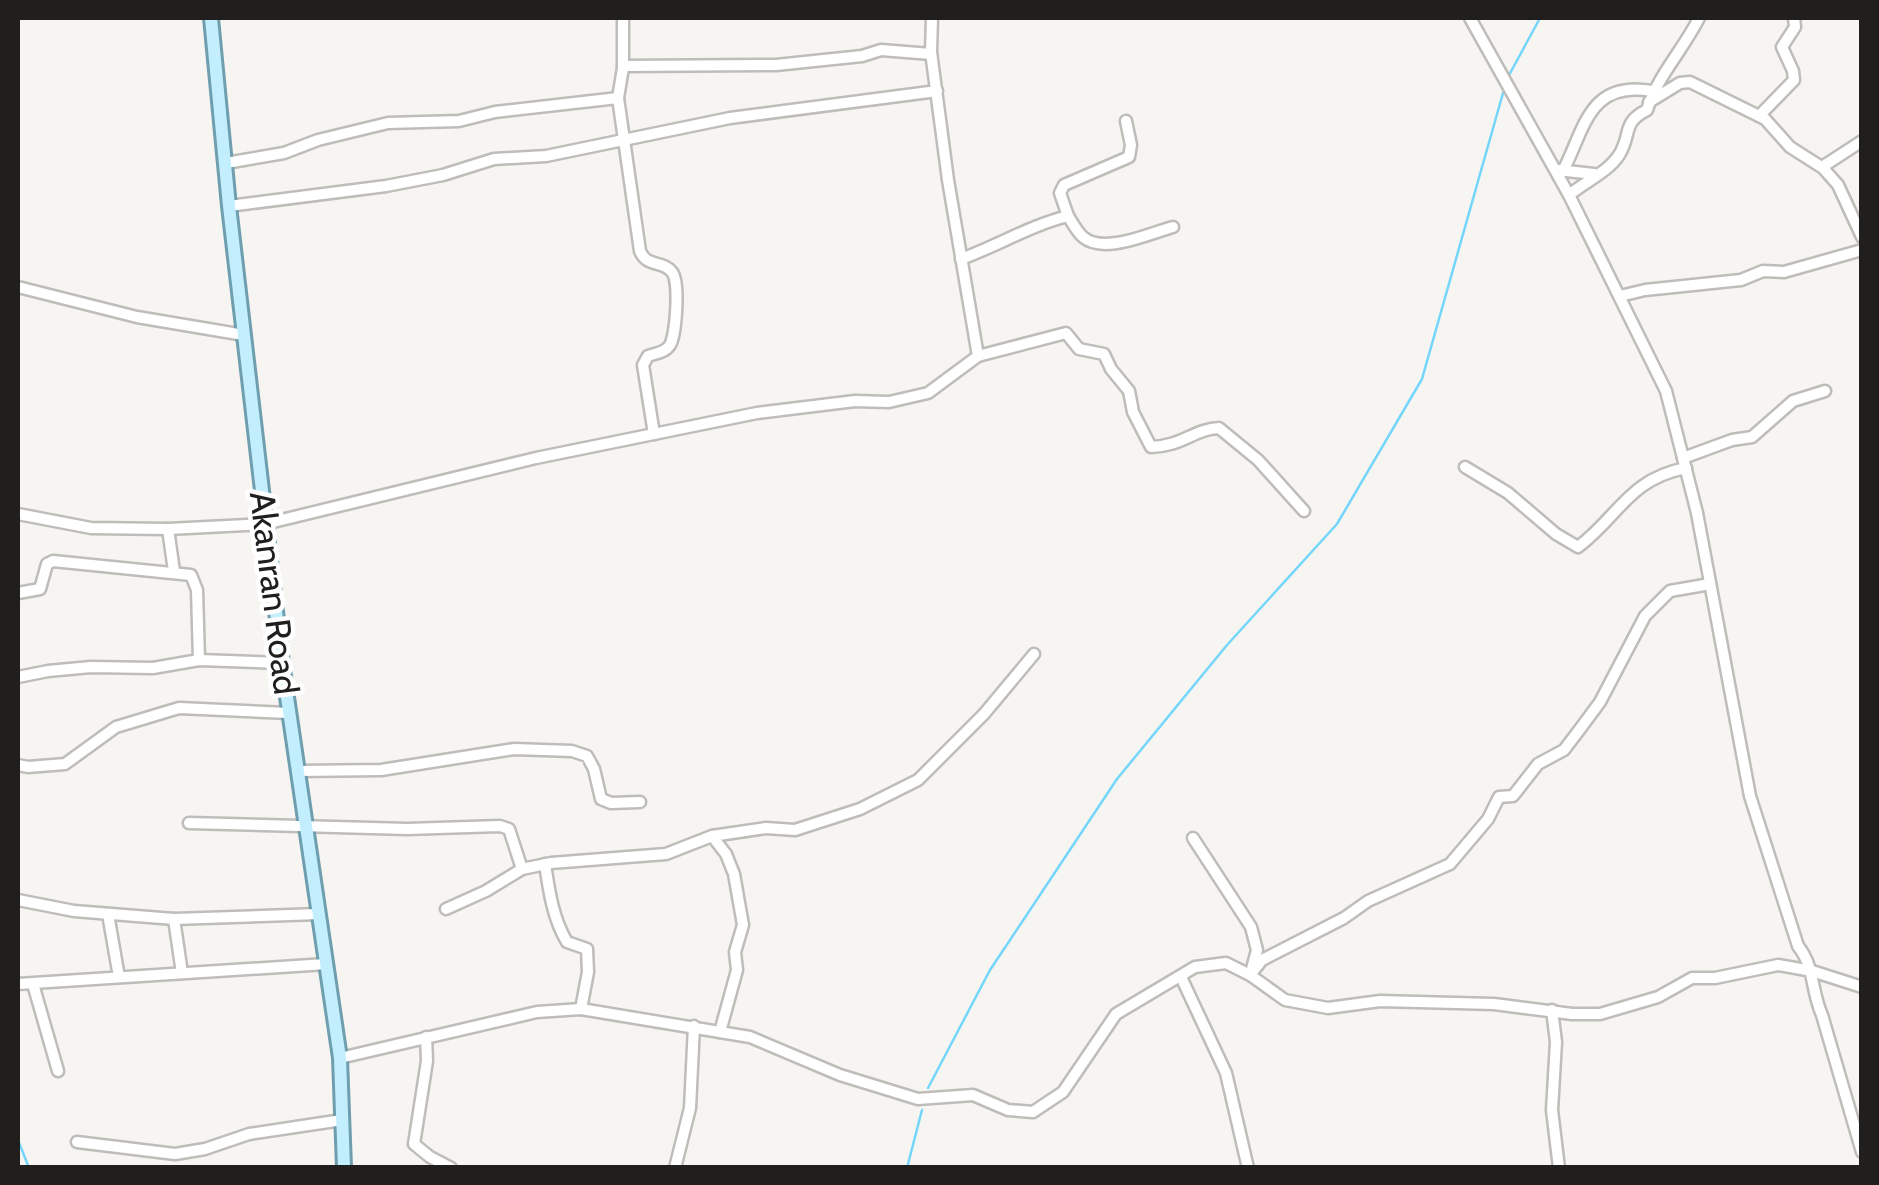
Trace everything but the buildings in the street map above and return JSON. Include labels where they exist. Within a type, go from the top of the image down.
[{"type":"main road","name":"Akanran Road","points":[[211,18],[282,663],[340,1058],[344,1168]]},
{"type":"street","points":[[623,18],[618,98],[642,258],[669,268],[675,276],[677,302],[672,343],[663,352],[648,356],[644,365],[654,434]]},
{"type":"street","points":[[932,18],[931,54],[978,356]]},
{"type":"street","points":[[1470,18],[1559,170],[1666,391],[1710,584],[1750,796],[1798,946],[1811,966],[1815,1000],[1862,1152]]},
{"type":"street","points":[[1570,194],[1618,156],[1627,127],[1634,116],[1646,110],[1650,96],[1690,37],[1698,18]]},
{"type":"street","points":[[1759,116],[1794,80],[1782,48],[1795,27],[1794,18]]},
{"type":"street","points":[[623,66],[776,66],[882,50],[931,54]]},
{"type":"street","points":[[1559,170],[1599,99],[1613,92],[1650,96],[1690,82],[1759,116],[1790,147],[1822,167],[1838,185],[1862,236]]},
{"type":"street","points":[[229,206],[386,186],[443,175],[494,159],[546,156],[730,118],[937,92]]},
{"type":"street","points":[[226,163],[284,153],[388,122],[459,120],[618,98]]},
{"type":"street","points":[[1126,121],[1129,157],[1064,186],[1060,193],[1068,216],[1083,237],[1092,242],[1116,242],[1172,226]]},
{"type":"street","points":[[1822,167],[1862,140]]},
{"type":"street","points":[[1559,170],[1598,174]]},
{"type":"street","points":[[962,259],[1005,243],[1042,223],[1068,216]]},
{"type":"street","points":[[1620,296],[1727,283],[1862,250]]},
{"type":"street","points":[[18,287],[137,317],[244,335]]},
{"type":"street","points":[[18,514],[91,528],[265,524],[536,458],[757,413],[855,401],[889,402],[928,393],[978,356],[1066,332],[1079,349],[1104,354],[1129,390],[1133,412],[1151,447],[1173,446],[1205,429],[1218,428],[1258,460],[1304,512]]},
{"type":"street","points":[[1465,468],[1508,493],[1556,534],[1578,547],[1648,479],[1732,440],[1752,437],[1793,401],[1826,391]]},
{"type":"street","points":[[168,529],[174,571]]},
{"type":"street","points":[[18,593],[40,589],[47,564],[53,561],[191,575],[196,582],[198,660]]},
{"type":"street","points":[[1250,974],[1262,960],[1368,902],[1450,864],[1488,819],[1499,798],[1513,796],[1538,764],[1564,750],[1600,702],[1645,616],[1670,591],[1710,584]]},
{"type":"street","points":[[446,909],[522,869],[666,854],[712,836],[766,828],[796,830],[860,810],[918,780],[984,714],[1034,654]]},
{"type":"street","points":[[18,678],[48,671],[154,668],[198,660],[282,663]]},
{"type":"street","points":[[18,765],[28,768],[65,764],[116,727],[179,708],[289,714]]},
{"type":"street","points":[[298,771],[381,770],[514,749],[572,751],[587,756],[600,799],[611,803],[640,802]]},
{"type":"street","points":[[189,823],[306,828],[500,826],[508,829],[522,869]]},
{"type":"street","points":[[712,836],[726,854],[734,874],[742,924],[735,952],[737,970],[720,1032]]},
{"type":"street","points":[[1193,838],[1251,927],[1256,950],[1250,974]]},
{"type":"street","points":[[545,864],[562,934],[567,942],[587,949],[588,972],[581,1009]]},
{"type":"street","points":[[18,900],[108,914],[174,918],[319,914]]},
{"type":"street","points":[[108,914],[119,977]]},
{"type":"street","points":[[174,918],[182,972]]},
{"type":"street","points":[[340,1058],[536,1012],[581,1009],[750,1037],[840,1075],[918,1099],[973,1095],[1008,1110],[1033,1112],[1063,1092],[1116,1014],[1195,967],[1226,964],[1250,974],[1285,1000],[1328,1008],[1380,1001],[1494,1004],[1600,1014],[1658,997],[1692,978],[1715,978],[1778,965],[1792,956],[1798,946]]},
{"type":"street","points":[[18,984],[326,964]]},
{"type":"street","points":[[1778,965],[1862,987]]},
{"type":"street","points":[[1181,978],[1226,1074],[1248,1168]]},
{"type":"street","points":[[33,984],[58,1071]]},
{"type":"street","points":[[1552,1010],[1556,1042],[1552,1110],[1558,1168]]},
{"type":"street","points":[[675,1168],[690,1108],[694,1026]]},
{"type":"street","points":[[426,1037],[427,1061],[414,1144],[451,1168]]},
{"type":"street","points":[[76,1142],[175,1154],[206,1150],[249,1134],[342,1120]]},
{"type":"waterway","points":[[1508,77],[1540,18]]},
{"type":"waterway","points":[[928,1088],[990,970],[1117,779],[1227,645],[1337,524],[1422,379],[1503,93]]},
{"type":"waterway","points":[[907,1168],[922,1110]]},
{"type":"waterway","points":[[18,1140],[29,1168]]}]
